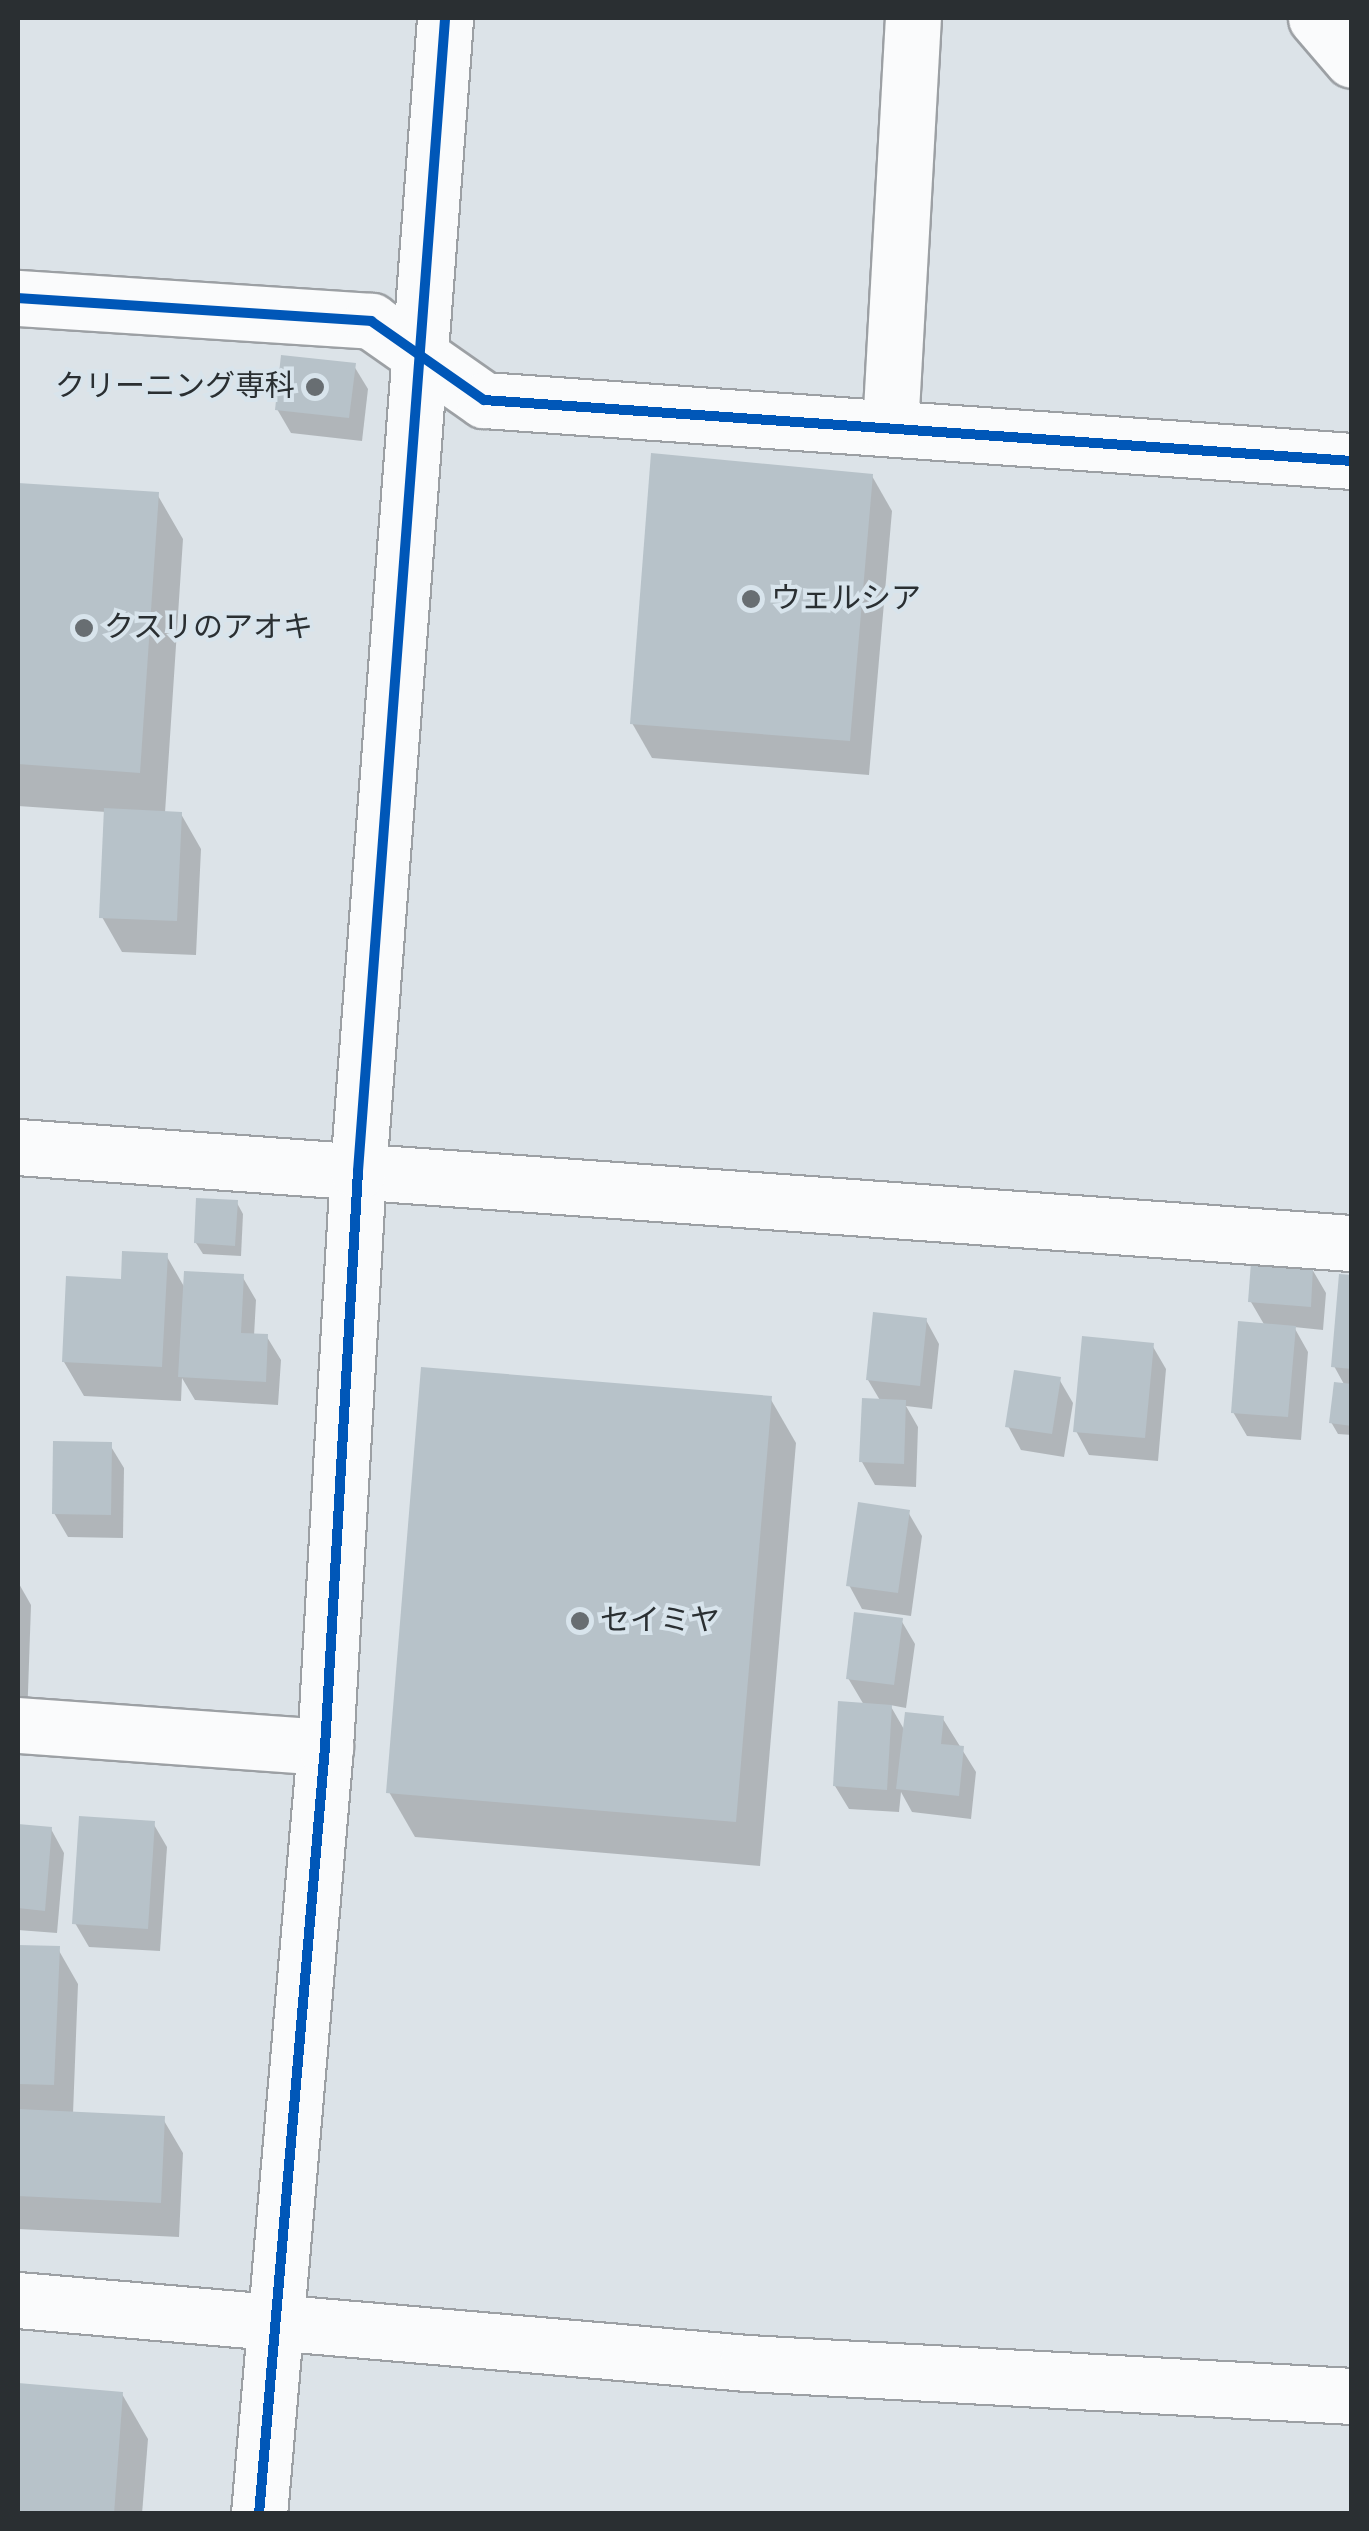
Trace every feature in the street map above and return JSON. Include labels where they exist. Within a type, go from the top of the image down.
[{"type":"street","points":[[259,2514],[324,1747],[358,1170],[445,18]]},
{"type":"street","points":[[890,428],[912,18]]},
{"type":"street","points":[[1316,18],[1352,60]]},
{"type":"street","points":[[18,298],[372,321],[484,400],[1352,461]]},
{"type":"street","points":[[18,1147],[1352,1243]]},
{"type":"street","points":[[18,1725],[324,1747]]},
{"type":"street","points":[[18,2300],[747,2362],[1352,2396]]},
{"type":"building","name":"クリーニング専科","points":[[281,355],[356,363],[349,418],[275,410]]},
{"type":"building","name":"ウェルシア","points":[[651,453],[873,474],[850,741],[630,724]]},
{"type":"building","name":"クスリのアオキ","points":[[18,483],[159,492],[140,773],[18,764]]},
{"type":"building","points":[[104,808],[182,812],[177,921],[99,918]]},
{"type":"building","points":[[196,1198],[238,1200],[235,1246],[194,1243]]},
{"type":"building","points":[[122,1251],[168,1253],[162,1367],[62,1362],[66,1276],[121,1279]]},
{"type":"building","points":[[1251,1262],[1313,1267],[1311,1307],[1248,1302]]},
{"type":"building","points":[[184,1271],[244,1274],[241,1333],[268,1334],[266,1382],[178,1377]]},
{"type":"building","points":[[1339,1274],[1352,1275],[1352,1369],[1331,1367]]},
{"type":"building","points":[[873,1312],[927,1318],[920,1386],[866,1380]]},
{"type":"building","points":[[1238,1321],[1296,1326],[1288,1417],[1231,1413]]},
{"type":"building","points":[[1082,1336],[1154,1343],[1145,1438],[1073,1432]]},
{"type":"building","points":[[421,1367],[772,1396],[736,1822],[386,1793]]},
{"type":"building","points":[[1014,1370],[1061,1377],[1052,1434],[1005,1427]]},
{"type":"building","points":[[1334,1382],[1352,1384],[1352,1426],[1329,1423]]},
{"type":"building","points":[[862,1398],[906,1400],[904,1464],[859,1462]]},
{"type":"building","points":[[53,1441],[112,1442],[111,1515],[52,1514]]},
{"type":"building","points":[[858,1502],[910,1510],[898,1593],[846,1586]]},
{"type":"building","points":[[854,1612],[903,1618],[894,1685],[846,1679]]},
{"type":"building","points":[[838,1701],[892,1705],[887,1790],[833,1786]]},
{"type":"building","points":[[905,1712],[944,1716],[941,1744],[964,1746],[959,1796],[896,1789]]},
{"type":"building","points":[[79,1816],[155,1821],[148,1929],[72,1924]]},
{"type":"building","points":[[18,1824],[52,1827],[45,1911],[18,1908]]},
{"type":"building","points":[[18,1945],[60,1946],[54,2085],[18,2084]]},
{"type":"building","points":[[18,2109],[165,2116],[161,2203],[18,2196]]},
{"type":"building","points":[[18,2383],[123,2392],[114,2514],[18,2514]]},
{"type":"cycle path","points":[[259,2514],[325,1747],[358,1171],[445,18]]},
{"type":"cycle path","points":[[18,298],[371,321],[484,400],[1352,461]]},
{"type":"place","name":"クリーニング専科","points":[[315,387]]},
{"type":"place","name":"ウェルシア","points":[[751,599]]},
{"type":"place","name":"クスリのアオキ","points":[[84,628]]},
{"type":"place","name":"セイミヤ","points":[[580,1621]]}]
